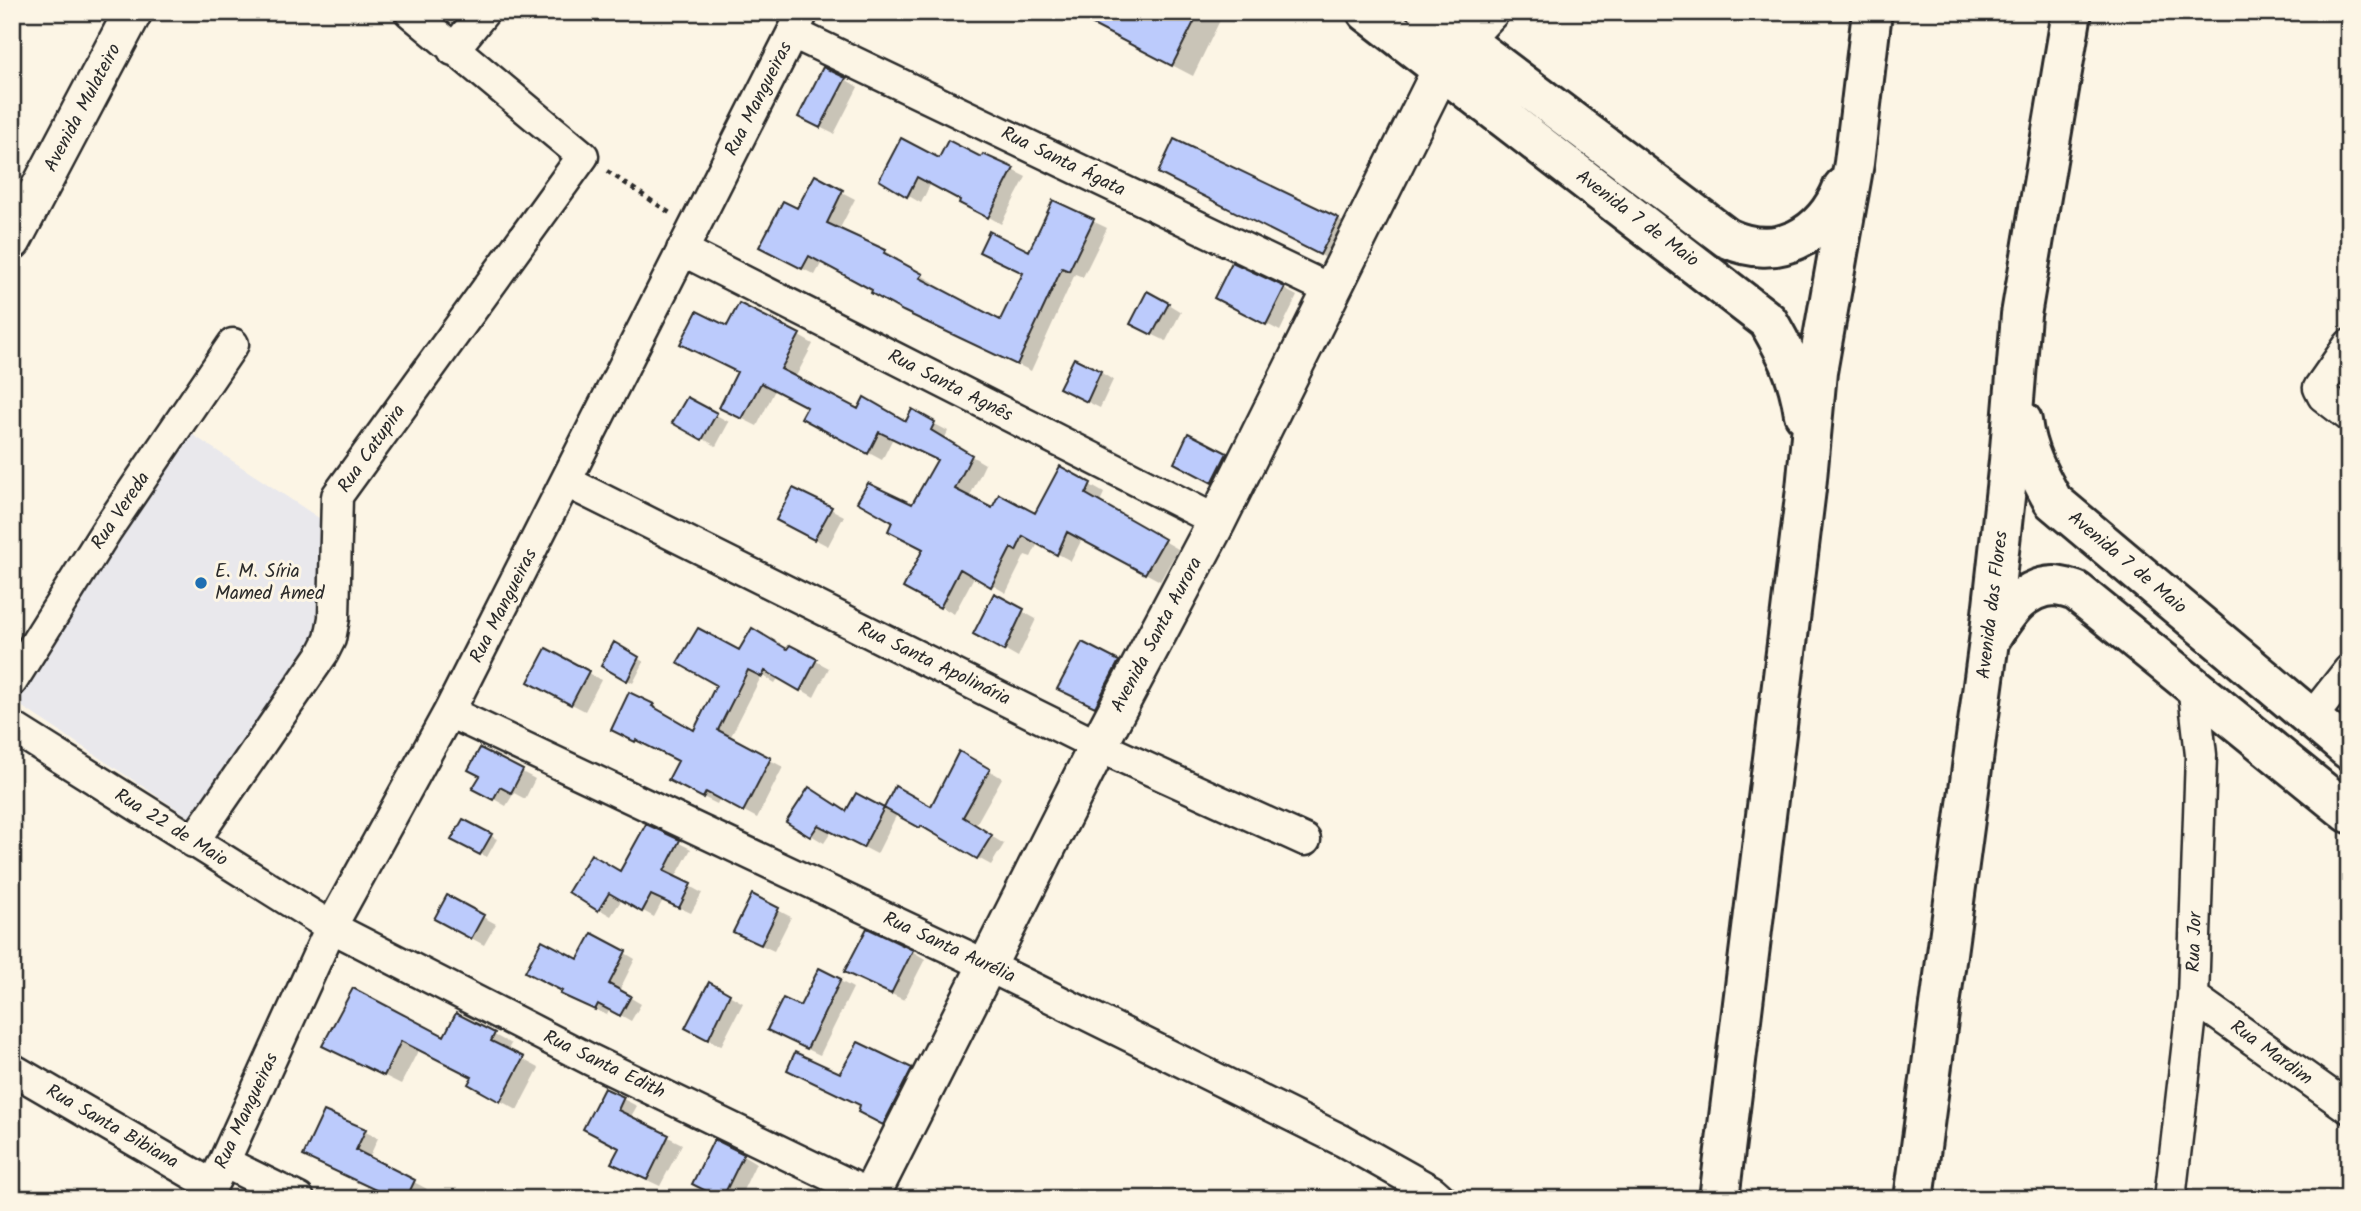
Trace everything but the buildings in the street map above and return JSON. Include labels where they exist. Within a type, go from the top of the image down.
[{"type":"main road","name":"Avenida 7 de Maio","points":[[1367,12],[1453,56],[1727,238],[1744,246],[1786,244],[1819,226],[1829,214],[1854,163]]},
{"type":"main road","name":"Avenida 7 de Maio","points":[[1427,12],[1453,56],[1768,321],[1800,385],[1805,424],[1806,489]]},
{"type":"main road","points":[[1719,1199],[1806,489],[1817,372],[1854,163],[1872,12]]},
{"type":"main road","name":"Avenida das Flores","points":[[1914,1199],[1989,640],[2009,461],[2021,314],[2072,12]]},
{"type":"main road","name":"Avenida 7 de Maio","points":[[2021,314],[2021,411],[2024,439],[2032,463],[2053,501],[2349,750]]},
{"type":"main road","points":[[1989,640],[2011,607],[2031,592],[2054,586],[2076,591],[2349,813]]},
{"type":"street","name":"Avenida Mulateiro","points":[[12,241],[133,12]]},
{"type":"street","points":[[410,12],[583,156]]},
{"type":"street","points":[[453,50],[484,12]]},
{"type":"street","points":[[1453,56],[1494,12]]},
{"type":"street","name":"Rua Mangueiras","points":[[214,1182],[331,927],[449,712],[798,22]]},
{"type":"street","name":"Rua Santa Ágata","points":[[798,22],[1333,291]]},
{"type":"street","name":"Avenida Santa Aurora","points":[[873,1197],[1098,746],[1217,521],[1333,291],[1379,192],[1453,56]]},
{"type":"street","name":"Rua Catupira","points":[[193,842],[330,639],[334,618],[337,496],[583,156]]},
{"type":"street","name":"Rua Santa Agnês","points":[[688,239],[1217,521]]},
{"type":"street","name":"Rua Vereda","points":[[12,681],[106,531],[233,344]]},
{"type":"street","points":[[2349,345],[2319,388],[2323,396],[2349,416]]},
{"type":"street","name":"Rua Santa Apolinária","points":[[567,482],[1098,746],[1304,840]]},
{"type":"street","points":[[2312,717],[2349,670]]},
{"type":"street","name":"Rua Jor","points":[[2173,1197],[2193,997],[2201,755],[2193,684]]},
{"type":"street","name":"Rua Santa Aurélia","points":[[449,712],[988,966],[1343,1141],[1433,1196]]},
{"type":"street","name":"Rua 22 de Maio","points":[[12,727],[331,927]]},
{"type":"street","name":"Rua Santa Edith","points":[[331,927],[589,1059],[873,1197]]},
{"type":"street","name":"Rua Mardim","points":[[2193,997],[2349,1108]]},
{"type":"street","name":"Rua Santa Bibiana","points":[[12,1069],[214,1182],[299,1199]]},
{"type":"path","points":[[583,156],[688,239]]},
{"type":"shaded area","name":"E. M. Síria Mamed Amed","points":[[184,429],[319,518],[319,647],[198,823],[12,700],[12,693]]},
{"type":"place","name":"E. M. Síria Mamed Amed","points":[[201,583]]}]
